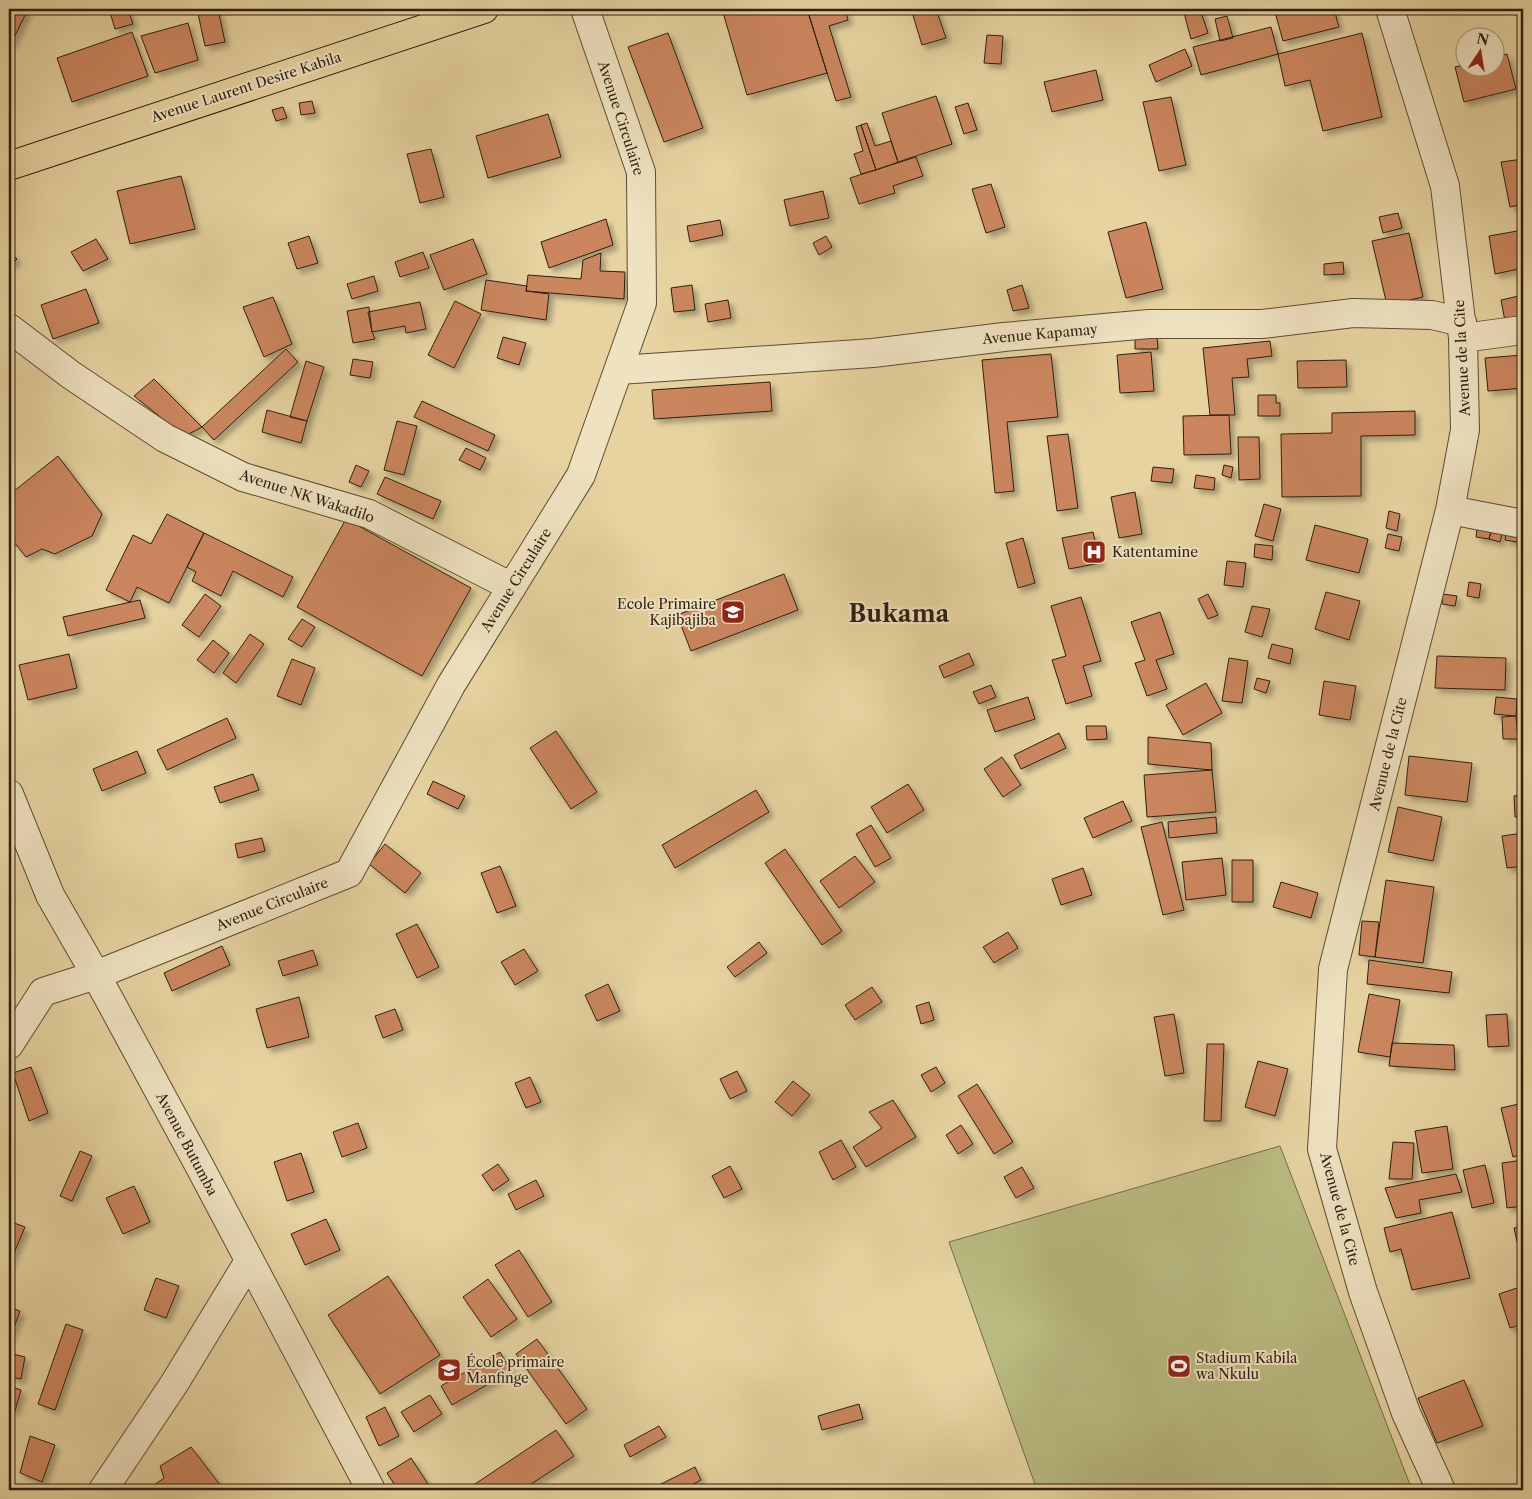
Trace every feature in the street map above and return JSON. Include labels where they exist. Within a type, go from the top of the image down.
[{"type":"main road","name":"Avenue Laurent Desire Kabila","points":[[9,166],[484,9]]},
{"type":"street","name":"Avenue Circulaire","points":[[9,1045],[43,992],[96,975],[349,873],[451,685],[581,475],[642,303],[641,172],[585,9]]},
{"type":"street","name":"Avenue de la Cite","points":[[1390,9],[1446,186],[1462,330],[1465,430],[1450,510],[1333,969],[1322,1149],[1363,1292],[1406,1413],[1440,1490]]},
{"type":"street","name":"Avenue Kapamay","points":[[619,370],[873,353],[1004,337],[1149,324],[1262,324],[1353,313],[1432,315],[1462,330]]},
{"type":"street","name":"Avenue NK Wakadilo","points":[[9,328],[71,375],[165,438],[243,477],[369,514],[512,587]]},
{"type":"street","points":[[1462,330],[1523,330]]},
{"type":"street","points":[[1450,510],[1523,524]]},
{"type":"street","name":"Avenue Butumba","points":[[9,794],[50,895],[96,975],[370,1490]]},
{"type":"street","points":[[103,1490],[174,1384],[249,1261]]},
{"type":"green space","name":"Stadium Kabila wa Nkulu","points":[[1280,1146],[1412,1490],[1037,1490],[949,1242]]},
{"type":"building","points":[[9,9],[28,9],[9,48]]},
{"type":"building","points":[[109,9],[128,9],[133,24],[115,29]]},
{"type":"building","points":[[197,9],[218,9],[225,42],[205,46]]},
{"type":"building","points":[[722,9],[807,9],[827,73],[747,95]]},
{"type":"building","points":[[807,9],[845,9],[848,20],[829,26],[851,97],[836,101]]},
{"type":"building","points":[[911,9],[936,9],[946,38],[922,45]]},
{"type":"building","points":[[1183,9],[1200,9],[1208,33],[1191,39]]},
{"type":"building","points":[[1286,9],[1334,9],[1339,27],[1283,41],[1275,12]]},
{"type":"building","points":[[1227,16],[1233,38],[1220,41],[1215,19]]},
{"type":"building","points":[[188,23],[198,60],[155,73],[141,36]]},
{"type":"building","points":[[1271,27],[1278,54],[1201,75],[1193,47]]},
{"type":"building","points":[[132,32],[148,76],[72,102],[57,58]]},
{"type":"building","points":[[668,33],[703,128],[664,142],[628,47]]},
{"type":"building","points":[[1362,33],[1382,117],[1323,131],[1310,80],[1285,86],[1278,54]]},
{"type":"building","points":[[987,35],[1003,36],[1001,64],[984,63]]},
{"type":"building","points":[[1185,49],[1192,66],[1156,82],[1149,65]]},
{"type":"building","points":[[1507,54],[1516,89],[1464,102],[1458,78],[1504,78],[1504,55]]},
{"type":"building","points":[[1096,70],[1103,100],[1052,112],[1044,82]]},
{"type":"building","points":[[936,96],[952,144],[898,162],[882,113]]},
{"type":"building","points":[[1171,97],[1186,165],[1159,171],[1143,102]]},
{"type":"building","points":[[312,101],[315,113],[301,115],[299,103]]},
{"type":"building","points":[[968,103],[977,130],[964,134],[955,107]]},
{"type":"building","points":[[283,107],[287,118],[276,121],[272,110]]},
{"type":"building","points":[[548,114],[561,157],[488,178],[476,136]]},
{"type":"building","points":[[867,123],[875,146],[891,141],[898,162],[876,170],[861,125]]},
{"type":"building","points":[[861,125],[876,170],[861,174],[854,154],[863,151],[856,127]]},
{"type":"building","points":[[431,149],[444,197],[420,203],[407,154]]},
{"type":"building","points":[[916,157],[923,176],[893,186],[895,193],[859,204],[850,178]]},
{"type":"building","points":[[1523,159],[1523,204],[1510,207],[1501,162]]},
{"type":"building","points":[[181,176],[195,229],[130,244],[117,191]]},
{"type":"building","points":[[991,184],[1005,227],[986,233],[972,189]]},
{"type":"building","points":[[823,191],[829,218],[790,226],[784,200]]},
{"type":"building","points":[[1398,213],[1402,228],[1383,233],[1379,217]]},
{"type":"building","points":[[606,219],[613,245],[549,268],[541,242]]},
{"type":"building","points":[[720,220],[723,235],[690,242],[687,226]]},
{"type":"building","points":[[1146,222],[1163,289],[1126,298],[1108,232]]},
{"type":"building","points":[[1523,230],[1523,268],[1495,274],[1489,236]]},
{"type":"building","points":[[1409,233],[1423,297],[1387,305],[1372,241]]},
{"type":"building","points":[[309,236],[318,263],[297,269],[288,243]]},
{"type":"building","points":[[826,236],[832,247],[819,255],[813,243]]},
{"type":"building","points":[[96,239],[108,259],[83,271],[71,252]]},
{"type":"building","points":[[473,239],[487,274],[444,290],[430,255]]},
{"type":"building","points":[[9,251],[17,259],[9,267]]},
{"type":"building","points":[[423,252],[429,268],[400,277],[395,262]]},
{"type":"building","points":[[601,253],[600,271],[625,272],[624,299],[526,291],[528,275],[581,279],[583,260]]},
{"type":"building","points":[[1343,262],[1344,274],[1324,275],[1324,264]]},
{"type":"building","points":[[374,276],[378,291],[352,299],[347,284]]},
{"type":"building","points":[[486,280],[527,286],[526,291],[549,294],[546,320],[481,310]]},
{"type":"building","points":[[692,285],[695,310],[674,312],[671,288]]},
{"type":"building","points":[[1022,285],[1029,308],[1013,311],[1007,290]]},
{"type":"building","points":[[86,289],[99,323],[53,339],[41,305]]},
{"type":"building","points":[[1523,295],[1523,317],[1505,321],[1501,300]]},
{"type":"building","points":[[273,297],[292,344],[264,357],[243,307]]},
{"type":"building","points":[[728,300],[731,318],[708,322],[705,304]]},
{"type":"building","points":[[455,301],[481,314],[454,368],[428,355]]},
{"type":"building","points":[[420,302],[426,329],[406,333],[405,326],[372,332],[368,312]]},
{"type":"building","points":[[369,307],[372,332],[375,339],[353,343],[347,311]]},
{"type":"building","points":[[1135,336],[1157,336],[1158,349],[1135,349]]},
{"type":"building","points":[[503,337],[526,343],[519,365],[497,358]]},
{"type":"building","points":[[1270,341],[1272,356],[1247,359],[1249,377],[1232,378],[1235,415],[1210,415],[1203,348]]},
{"type":"building","points":[[286,349],[298,362],[214,440],[202,427]]},
{"type":"building","points":[[1151,352],[1154,391],[1120,393],[1117,355]]},
{"type":"building","points":[[1051,354],[1058,417],[1007,422],[1014,491],[995,493],[982,360]]},
{"type":"building","points":[[1523,355],[1523,388],[1488,391],[1485,358]]},
{"type":"building","points":[[353,359],[373,362],[370,378],[350,375]]},
{"type":"building","points":[[1346,360],[1347,387],[1298,388],[1297,361]]},
{"type":"building","points":[[306,361],[324,367],[307,421],[290,417]]},
{"type":"building","points":[[154,379],[202,427],[187,435],[164,420],[134,396]]},
{"type":"building","points":[[770,382],[772,411],[654,419],[652,390]]},
{"type":"building","points":[[1258,395],[1276,395],[1276,403],[1280,403],[1280,416],[1258,416]]},
{"type":"building","points":[[422,401],[495,435],[488,451],[414,417]]},
{"type":"building","points":[[267,410],[307,421],[301,443],[262,432]]},
{"type":"building","points":[[1415,411],[1415,435],[1361,436],[1361,496],[1282,497],[1281,434],[1332,433],[1332,413]]},
{"type":"building","points":[[1229,415],[1231,454],[1184,455],[1183,416]]},
{"type":"building","points":[[397,421],[417,426],[404,475],[384,470]]},
{"type":"building","points":[[1068,434],[1078,508],[1057,511],[1047,436]]},
{"type":"building","points":[[1238,437],[1259,437],[1260,479],[1239,480]]},
{"type":"building","points":[[466,448],[486,458],[480,470],[459,460]]},
{"type":"building","points":[[58,456],[102,514],[92,536],[55,554],[42,549],[26,557],[9,536],[9,495]]},
{"type":"building","points":[[356,465],[369,471],[361,487],[349,482]]},
{"type":"building","points":[[1224,465],[1233,467],[1231,478],[1222,475]]},
{"type":"building","points":[[1153,467],[1174,469],[1172,483],[1151,481]]},
{"type":"building","points":[[1196,475],[1215,478],[1214,490],[1194,488]]},
{"type":"building","points":[[385,477],[441,501],[433,519],[377,494]]},
{"type":"building","points":[[1135,492],[1142,534],[1119,538],[1111,497]]},
{"type":"building","points":[[1264,504],[1281,509],[1273,541],[1255,536]]},
{"type":"building","points":[[1389,511],[1400,514],[1397,531],[1386,528]]},
{"type":"building","points":[[167,514],[204,533],[169,603],[137,587],[130,602],[106,590],[133,535],[151,544]]},
{"type":"building","points":[[346,519],[471,588],[422,676],[297,607]]},
{"type":"building","points":[[1478,521],[1493,524],[1489,539],[1476,537]]},
{"type":"building","points":[[1493,524],[1504,526],[1500,542],[1489,539]]},
{"type":"building","points":[[1315,525],[1368,539],[1359,573],[1306,560]]},
{"type":"building","points":[[1507,528],[1523,531],[1523,543],[1505,540]]},
{"type":"building","points":[[1093,532],[1100,563],[1069,569],[1062,538]]},
{"type":"building","points":[[204,533],[293,577],[283,597],[233,571],[221,596],[192,581],[196,572],[187,567]]},
{"type":"building","points":[[1388,534],[1402,537],[1399,551],[1385,548]]},
{"type":"building","points":[[1023,538],[1035,583],[1018,588],[1006,543]]},
{"type":"building","points":[[1255,544],[1273,546],[1272,560],[1254,557]]},
{"type":"building","points":[[1227,561],[1246,563],[1243,587],[1224,585]]},
{"type":"building","points":[[784,574],[798,610],[691,651],[677,615]]},
{"type":"building","points":[[1469,582],[1481,584],[1479,598],[1467,596]]},
{"type":"building","points":[[1326,592],[1360,601],[1349,640],[1315,629]]},
{"type":"building","points":[[205,594],[221,606],[199,637],[182,625]]},
{"type":"building","points":[[1208,594],[1218,615],[1208,619],[1198,599]]},
{"type":"building","points":[[1443,594],[1457,596],[1455,606],[1442,604]]},
{"type":"building","points":[[1081,597],[1101,661],[1083,666],[1092,696],[1066,704],[1052,660],[1066,656],[1051,606]]},
{"type":"building","points":[[140,600],[145,618],[68,636],[63,617]]},
{"type":"building","points":[[1252,606],[1270,609],[1262,637],[1245,632]]},
{"type":"building","points":[[1160,612],[1174,654],[1156,660],[1167,689],[1147,696],[1135,663],[1145,660],[1131,622]]},
{"type":"building","points":[[302,619],[315,627],[302,647],[288,639]]},
{"type":"building","points":[[250,634],[264,644],[236,683],[223,673]]},
{"type":"building","points":[[213,640],[229,653],[214,673],[197,660]]},
{"type":"building","points":[[1272,644],[1293,649],[1290,664],[1268,658]]},
{"type":"building","points":[[969,653],[974,665],[944,678],[939,666]]},
{"type":"building","points":[[69,654],[77,688],[28,700],[19,665]]},
{"type":"building","points":[[1437,656],[1506,658],[1505,690],[1435,688]]},
{"type":"building","points":[[1229,658],[1248,661],[1242,703],[1222,701]]},
{"type":"building","points":[[292,659],[315,668],[301,705],[277,696]]},
{"type":"building","points":[[1257,678],[1270,681],[1266,693],[1254,689]]},
{"type":"building","points":[[1324,681],[1356,686],[1350,720],[1319,715]]},
{"type":"building","points":[[1206,683],[1222,713],[1183,735],[1166,705]]},
{"type":"building","points":[[991,685],[996,697],[979,704],[973,692]]},
{"type":"building","points":[[1028,697],[1035,719],[995,732],[987,710]]},
{"type":"building","points":[[1496,697],[1517,699],[1516,716],[1494,714]]},
{"type":"building","points":[[1516,716],[1518,739],[1503,739],[1502,717]]},
{"type":"building","points":[[227,718],[236,738],[167,770],[157,750]]},
{"type":"building","points":[[1086,726],[1106,726],[1107,739],[1087,740]]},
{"type":"building","points":[[556,731],[597,792],[571,809],[530,748]]},
{"type":"building","points":[[1059,733],[1066,748],[1021,769],[1014,755]]},
{"type":"building","points":[[1148,737],[1211,743],[1212,770],[1148,764]]},
{"type":"building","points":[[137,751],[146,773],[102,791],[93,769]]},
{"type":"building","points":[[1409,756],[1472,763],[1467,802],[1405,795]]},
{"type":"building","points":[[1002,757],[1021,785],[1003,797],[984,769]]},
{"type":"building","points":[[1212,770],[1216,812],[1147,817],[1144,775]]},
{"type":"building","points":[[253,774],[259,790],[220,803],[214,787]]},
{"type":"building","points":[[433,781],[465,796],[458,809],[427,794]]},
{"type":"building","points":[[908,784],[924,810],[887,833],[871,807]]},
{"type":"building","points":[[756,790],[769,812],[675,868],[662,845]]},
{"type":"building","points":[[1523,794],[1523,816],[1515,817],[1514,796]]},
{"type":"building","points":[[1123,801],[1132,821],[1093,838],[1084,818]]},
{"type":"building","points":[[1398,807],[1442,817],[1433,861],[1388,852]]},
{"type":"building","points":[[1216,817],[1217,833],[1169,838],[1168,822]]},
{"type":"building","points":[[1162,822],[1184,910],[1163,915],[1141,827]]},
{"type":"building","points":[[871,825],[891,858],[875,867],[856,834]]},
{"type":"building","points":[[1523,833],[1523,866],[1507,868],[1502,836]]},
{"type":"building","points":[[262,838],[265,851],[238,858],[235,844]]},
{"type":"building","points":[[385,844],[421,873],[405,893],[369,864]]},
{"type":"building","points":[[785,849],[842,931],[822,945],[765,863]]},
{"type":"building","points":[[855,856],[875,882],[839,908],[820,881]]},
{"type":"building","points":[[1222,858],[1226,895],[1186,900],[1182,862]]},
{"type":"building","points":[[1232,860],[1253,860],[1253,902],[1232,902]]},
{"type":"building","points":[[500,866],[516,906],[497,913],[481,873]]},
{"type":"building","points":[[1083,868],[1092,895],[1061,905],[1052,879]]},
{"type":"building","points":[[1386,880],[1434,887],[1423,963],[1375,957]]},
{"type":"building","points":[[1281,882],[1318,893],[1311,918],[1273,907]]},
{"type":"building","points":[[1362,921],[1379,922],[1375,957],[1359,955]]},
{"type":"building","points":[[417,924],[439,967],[417,978],[396,934]]},
{"type":"building","points":[[1008,932],[1018,948],[994,963],[983,947]]},
{"type":"building","points":[[759,942],[767,953],[735,977],[727,967]]},
{"type":"building","points":[[222,946],[230,965],[172,991],[164,973]]},
{"type":"building","points":[[524,949],[538,971],[515,985],[501,962]]},
{"type":"building","points":[[313,950],[318,965],[283,976],[278,961]]},
{"type":"building","points":[[1369,960],[1452,972],[1449,993],[1367,984]]},
{"type":"building","points":[[608,984],[620,1011],[597,1021],[585,995]]},
{"type":"building","points":[[872,987],[882,1002],[855,1020],[845,1005]]},
{"type":"building","points":[[1369,994],[1400,1000],[1390,1057],[1358,1052]]},
{"type":"building","points":[[299,997],[309,1037],[267,1048],[256,1009]]},
{"type":"building","points":[[929,1002],[934,1020],[921,1024],[916,1006]]},
{"type":"building","points":[[395,1009],[403,1030],[383,1038],[375,1016]]},
{"type":"building","points":[[1174,1014],[1184,1073],[1165,1076],[1154,1017]]},
{"type":"building","points":[[1507,1014],[1509,1046],[1488,1047],[1486,1015]]},
{"type":"building","points":[[1392,1043],[1454,1045],[1455,1070],[1389,1066]]},
{"type":"building","points":[[1207,1044],[1224,1044],[1221,1121],[1204,1121]]},
{"type":"building","points":[[1519,1050],[1523,1050],[1523,1063],[1518,1063]]},
{"type":"building","points":[[1258,1061],[1288,1069],[1275,1116],[1245,1107]]},
{"type":"building","points":[[31,1067],[48,1113],[29,1121],[13,1073]]},
{"type":"building","points":[[936,1067],[945,1083],[931,1092],[921,1075]]},
{"type":"building","points":[[737,1071],[747,1091],[730,1099],[720,1079]]},
{"type":"building","points":[[530,1077],[541,1102],[526,1108],[515,1083]]},
{"type":"building","points":[[793,1081],[810,1095],[792,1116],[775,1102]]},
{"type":"building","points":[[977,1084],[1013,1142],[994,1154],[958,1096]]},
{"type":"building","points":[[893,1100],[916,1137],[866,1167],[853,1147],[882,1128],[869,1112]]},
{"type":"building","points":[[1523,1103],[1523,1154],[1513,1157],[1501,1108]]},
{"type":"building","points":[[358,1123],[367,1148],[342,1157],[333,1132]]},
{"type":"building","points":[[961,1125],[973,1144],[958,1154],[946,1135]]},
{"type":"building","points":[[1447,1126],[1453,1169],[1422,1173],[1415,1131]]},
{"type":"building","points":[[841,1140],[856,1167],[833,1180],[819,1152]]},
{"type":"building","points":[[1393,1142],[1414,1143],[1412,1179],[1389,1179]]},
{"type":"building","points":[[80,1151],[92,1156],[72,1201],[60,1196]]},
{"type":"building","points":[[301,1153],[314,1192],[287,1201],[274,1162]]},
{"type":"building","points":[[1523,1160],[1523,1206],[1507,1208],[1502,1163]]},
{"type":"building","points":[[498,1164],[509,1180],[493,1191],[482,1175]]},
{"type":"building","points":[[1485,1165],[1494,1203],[1472,1208],[1463,1170]]},
{"type":"building","points":[[730,1166],[742,1189],[724,1198],[712,1176]]},
{"type":"building","points":[[1022,1167],[1034,1188],[1016,1198],[1004,1177]]},
{"type":"building","points":[[1456,1174],[1462,1192],[1419,1200],[1421,1213],[1396,1218],[1385,1188]]},
{"type":"building","points":[[536,1180],[544,1196],[516,1210],[508,1194]]},
{"type":"building","points":[[134,1186],[150,1222],[123,1234],[106,1198]]},
{"type":"building","points":[[1452,1212],[1470,1278],[1412,1290],[1401,1249],[1390,1252],[1384,1228]]},
{"type":"building","points":[[326,1219],[340,1250],[305,1265],[291,1234]]},
{"type":"building","points":[[9,1221],[25,1227],[9,1265]]},
{"type":"building","points":[[1523,1226],[1523,1245],[1518,1246],[1514,1228]]},
{"type":"building","points":[[519,1250],[552,1302],[528,1317],[495,1265]]},
{"type":"building","points":[[388,1276],[440,1355],[380,1394],[328,1315]]},
{"type":"building","points":[[156,1278],[179,1286],[166,1318],[144,1310]]},
{"type":"building","points":[[488,1279],[517,1319],[491,1337],[463,1297]]},
{"type":"building","points":[[1523,1286],[1523,1324],[1510,1328],[1499,1294]]},
{"type":"building","points":[[9,1307],[20,1311],[9,1341]]},
{"type":"building","points":[[66,1324],[83,1330],[55,1410],[38,1404]]},
{"type":"building","points":[[537,1339],[587,1409],[566,1424],[516,1354]]},
{"type":"building","points":[[500,1352],[511,1371],[452,1405],[441,1386]]},
{"type":"building","points":[[9,1353],[25,1357],[21,1379],[9,1376]]},
{"type":"building","points":[[1464,1380],[1483,1426],[1437,1443],[1418,1398]]},
{"type":"building","points":[[9,1386],[21,1390],[15,1411],[9,1410]]},
{"type":"building","points":[[430,1395],[442,1414],[414,1432],[401,1412]]},
{"type":"building","points":[[859,1404],[863,1419],[822,1430],[818,1416]]},
{"type":"building","points":[[385,1407],[399,1436],[379,1446],[366,1417]]},
{"type":"building","points":[[659,1426],[666,1437],[630,1457],[624,1445]]},
{"type":"building","points":[[556,1430],[574,1456],[522,1490],[466,1490]]},
{"type":"building","points":[[30,1436],[55,1445],[42,1482],[20,1473]]},
{"type":"building","points":[[191,1447],[224,1490],[159,1490],[154,1485],[164,1478],[160,1466]]},
{"type":"building","points":[[411,1458],[432,1490],[398,1490],[387,1473]]},
{"type":"building","points":[[695,1467],[701,1480],[682,1490],[659,1490],[657,1486]]},
{"type":"place","name":"Katentamine","points":[[1094,552]]},
{"type":"place","name":"Ecole Primaire Kajibajiba","points":[[733,612]]},
{"type":"place","name":"Stadium Kabila wa Nkulu","points":[[1179,1366]]},
{"type":"place","name":"École primaire Manfinge","points":[[449,1370]]},
{"type":"district","name":"Bukama","points":[[899,613]]}]
